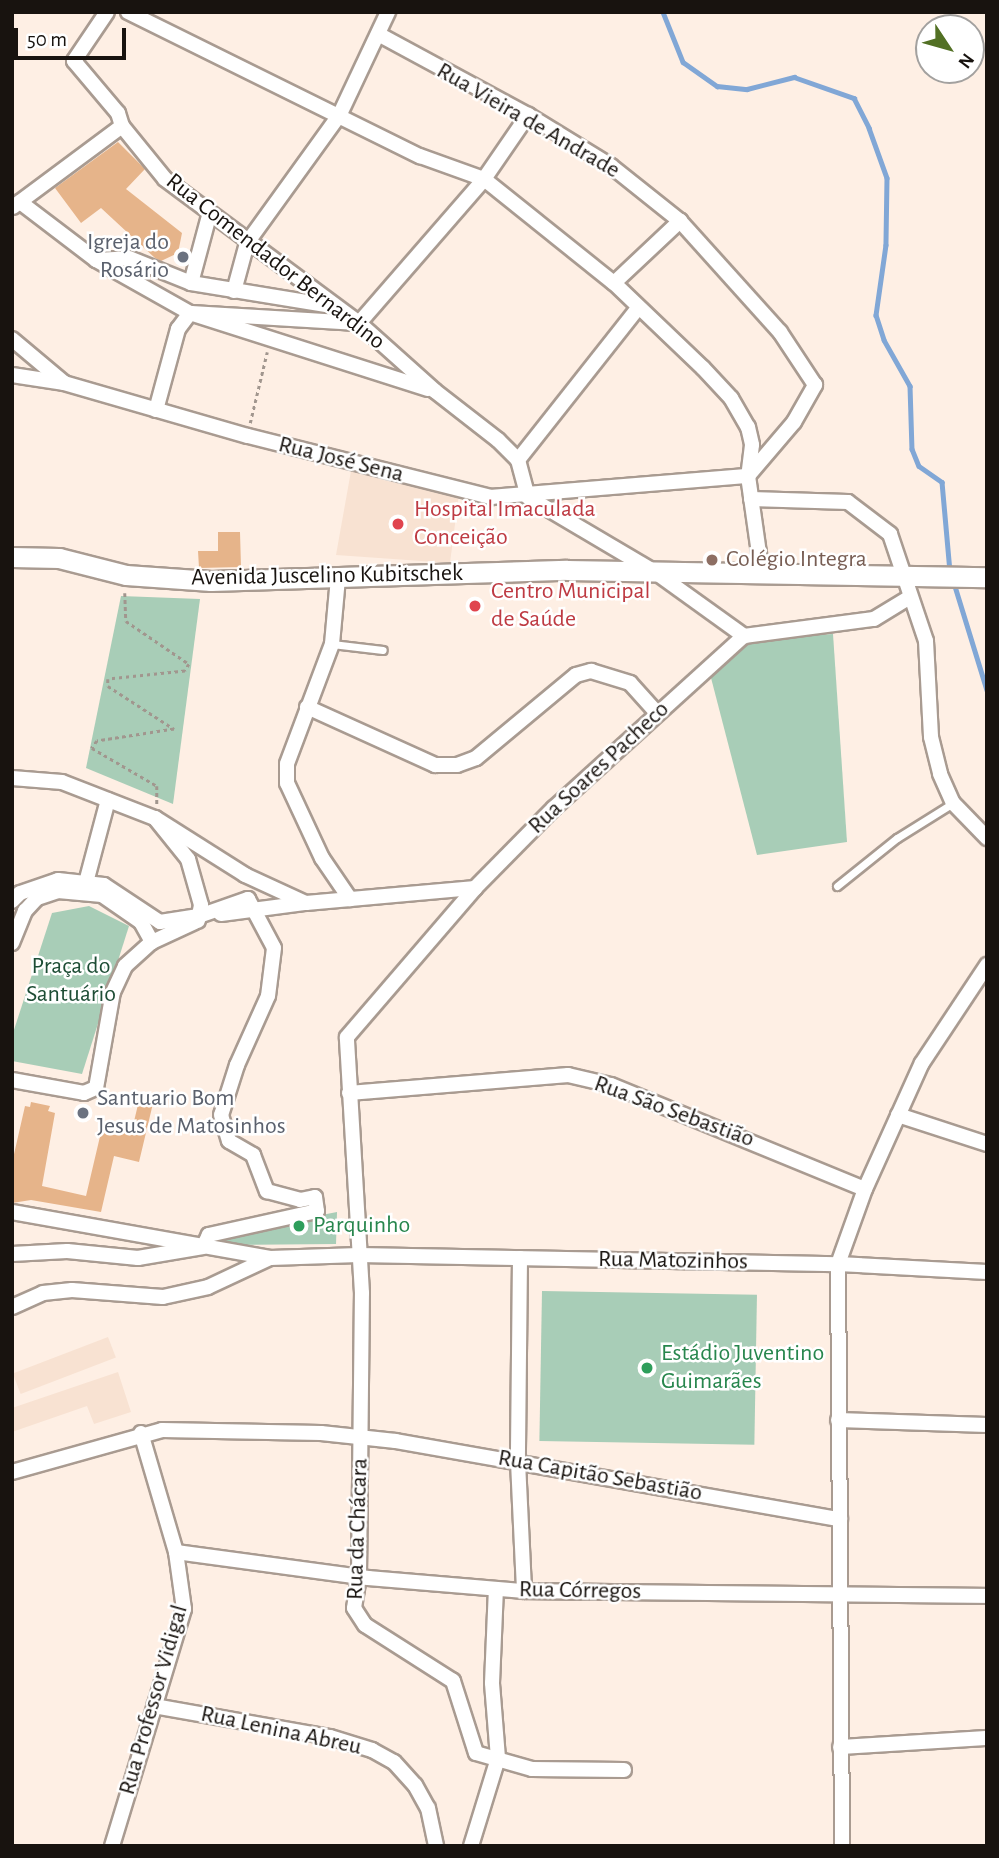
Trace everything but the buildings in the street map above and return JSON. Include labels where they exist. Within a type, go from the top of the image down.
[{"type":"main road","name":"Avenida Juscelino Kubitschek","points":[[12,557],[59,558],[126,575],[211,581],[655,572],[905,578],[983,577]]},
{"type":"street","name":"Rua Comendador Bernardino","points":[[107,12],[74,61],[118,113],[122,126],[165,180],[209,216],[359,323],[518,460]]},
{"type":"street","points":[[128,12],[340,114],[420,156],[484,179],[614,283],[731,398],[752,445],[748,476],[762,574]]},
{"type":"street","points":[[234,291],[247,243],[340,114],[388,12]]},
{"type":"street","name":"Rua Vieira de Andrade","points":[[378,34],[528,115],[611,166],[680,221],[780,332],[815,384],[794,422],[748,476]]},
{"type":"street","points":[[156,410],[178,329],[190,313],[359,323],[484,179],[528,115]]},
{"type":"street","points":[[16,205],[122,126]]},
{"type":"street","name":"Rua Comendador Bernardino","points":[[16,205],[96,260],[190,313],[270,342],[435,391]]},
{"type":"street","points":[[191,282],[209,216]]},
{"type":"street","points":[[614,283],[680,221]]},
{"type":"street","points":[[96,260],[130,258],[191,282],[337,307]]},
{"type":"street","points":[[638,308],[518,460],[528,497],[655,572],[744,636],[874,619],[910,597]]},
{"type":"street","points":[[12,359],[15,341]]},
{"type":"street","points":[[15,341],[64,383]]},
{"type":"street","name":"Rua José Sena","points":[[12,375],[64,383],[248,436],[491,497],[528,497],[582,488],[748,476]]},
{"type":"street","points":[[751,499],[848,502],[890,534],[929,658],[931,737],[953,803],[987,838]]},
{"type":"street","points":[[338,578],[332,645],[287,764],[287,783],[322,858],[350,899]]},
{"type":"street","name":"Rua Soares Pacheco","points":[[347,1037],[475,888],[657,713],[744,636]]},
{"type":"street","points":[[307,707],[435,765],[457,765],[476,758],[576,675],[591,671],[630,683],[657,713]]},
{"type":"street","points":[[12,778],[62,782],[155,818],[245,876],[306,903]]},
{"type":"street","points":[[85,887],[108,800]]},
{"type":"street","points":[[155,818],[188,859],[201,905],[198,919]]},
{"type":"street","points":[[12,901],[20,894],[58,880],[85,887],[121,906],[141,922],[152,942]]},
{"type":"street","points":[[12,943],[25,911],[37,898],[58,891],[85,887],[104,885],[160,922],[198,919]]},
{"type":"street","points":[[255,912],[306,903],[475,888]]},
{"type":"street","points":[[12,1080],[84,1093],[96,1088],[113,992],[125,966],[152,942],[198,919],[248,899],[274,948],[268,996],[237,1065],[221,1115],[229,1141],[253,1156],[267,1191],[300,1200],[315,1197],[317,1211],[209,1235],[203,1247]]},
{"type":"street","points":[[842,1846],[838,1264],[865,1189],[922,1063],[987,965]]},
{"type":"street","name":"Rua da Chácara","points":[[347,1037],[359,1255],[359,1576],[354,1608],[357,1617],[453,1681],[471,1747],[482,1756],[498,1758]]},
{"type":"street","name":"Rua São Sebastião","points":[[349,1093],[568,1075],[611,1085],[865,1189]]},
{"type":"street","points":[[898,1115],[987,1144]]},
{"type":"street","points":[[12,1212],[270,1258]]},
{"type":"street","points":[[12,1254],[67,1251],[138,1258],[203,1247]]},
{"type":"street","name":"Rua Matozinhos","points":[[270,1258],[359,1255],[838,1264],[987,1272]]},
{"type":"street","points":[[12,1307],[43,1293],[72,1290],[163,1297],[208,1287],[270,1258]]},
{"type":"street","points":[[520,1258],[518,1462],[524,1591]]},
{"type":"street","points":[[838,1420],[987,1425]]},
{"type":"street","name":"Rua Capitão Sebastião","points":[[12,1472],[141,1433],[196,1429],[360,1436],[840,1519]]},
{"type":"street","name":"Rua Professor Vidigal","points":[[112,1846],[184,1609],[176,1552],[141,1433]]},
{"type":"street","name":"Rua Córregos","points":[[176,1552],[359,1576],[524,1591],[987,1596]]},
{"type":"street","points":[[471,1846],[498,1758],[492,1683],[496,1589]]},
{"type":"street","name":"Rua Lenina Abreu","points":[[154,1706],[330,1737],[372,1750],[394,1762],[415,1784],[428,1808],[436,1846]]},
{"type":"street","points":[[840,1747],[987,1738]]},
{"type":"street","points":[[498,1758],[532,1769],[624,1770]]},
{"type":"lane","points":[[332,645],[383,650]]},
{"type":"lane","points":[[837,886],[897,838],[953,803]]},
{"type":"path","points":[[248,436],[270,342]]},
{"type":"path","points":[[126,575],[126,621],[190,664],[185,671],[108,679],[108,685],[174,729],[97,741],[92,748],[159,788],[155,818]]},
{"type":"shaded area","name":"Hospital Imaculada Conceição","points":[[351,471],[459,493],[450,563],[336,555]]},
{"type":"shaded area","points":[[108,1337],[116,1358],[21,1394],[13,1374]]},
{"type":"shaded area","points":[[118,1372],[131,1412],[94,1424],[87,1406],[12,1432],[12,1408]]},
{"type":"green space","points":[[121,596],[200,599],[173,804],[86,768]]},
{"type":"green space","points":[[833,634],[847,842],[757,855],[710,674],[755,638]]},
{"type":"green space","name":"Praça do Santuário","points":[[89,906],[129,926],[82,1074],[12,1061],[12,1036],[52,913]]},
{"type":"green space","name":"Parquinho","points":[[337,1212],[336,1244],[233,1245],[218,1241],[224,1234]]},
{"type":"green space","name":"Estádio Juventino Guimarães","points":[[542,1291],[757,1295],[754,1445],[539,1441]]},
{"type":"waterway","points":[[663,12],[683,62],[717,86],[747,89],[794,77],[854,98],[869,128],[887,178],[886,245],[876,315],[884,340],[910,386],[912,449],[919,466],[942,482],[950,571]]},
{"type":"waterway","points":[[954,583],[987,690]]},
{"type":"place","name":"Igreja do Rosário","points":[[183,257]]},
{"type":"place","name":"Hospital Imaculada Conceição","points":[[398,524]]},
{"type":"place","name":"Colégio Integra","points":[[712,560]]},
{"type":"place","name":"Centro Municipal de Saúde","points":[[475,606]]},
{"type":"place","name":"Santuario Bom Jesus de Matosinhos","points":[[83,1113]]},
{"type":"place","name":"Parquinho","points":[[299,1226]]},
{"type":"place","name":"Estádio Juventino Guimarães","points":[[647,1368]]}]
